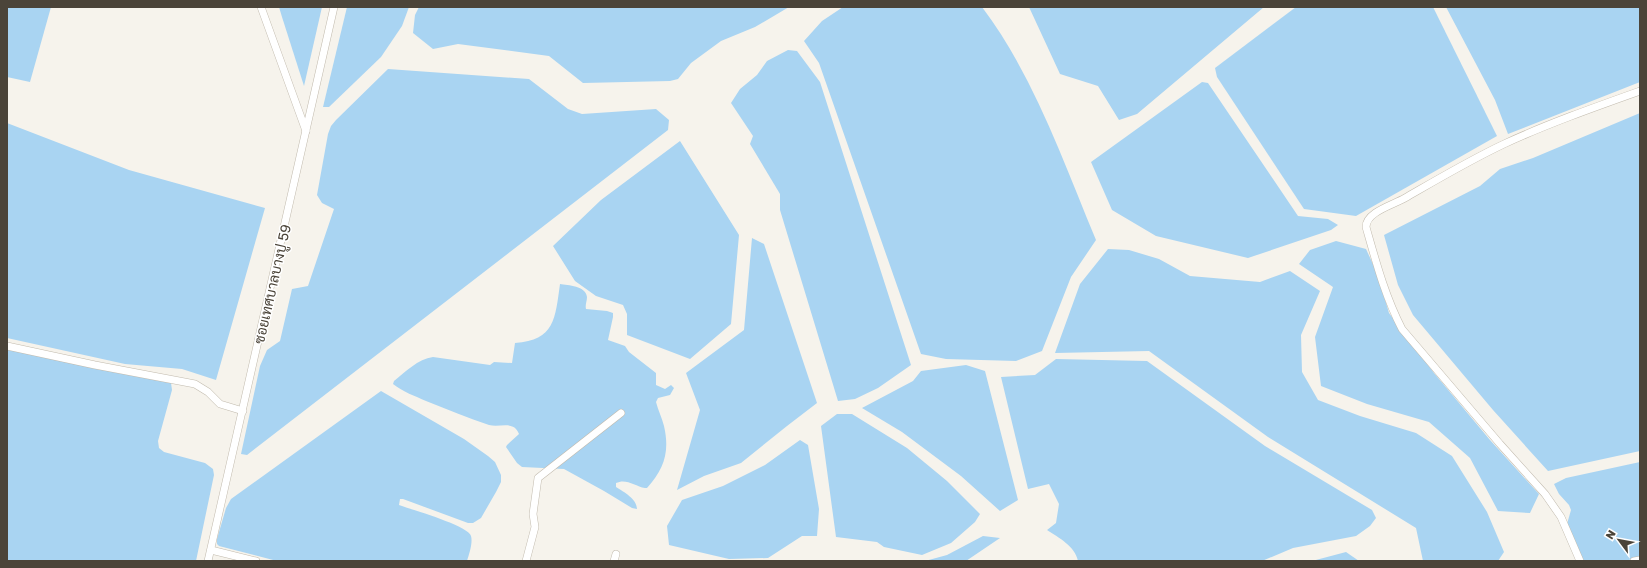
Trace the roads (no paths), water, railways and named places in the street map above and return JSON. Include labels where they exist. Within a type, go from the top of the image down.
[{"type":"street","points":[[261,7],[306,131]]},
{"type":"street","name":"ซอยเทศบาลบางปู 59","points":[[208,561],[334,7]]},
{"type":"street","points":[[1580,561],[1561,517],[1545,494],[1487,429],[1402,328],[1394,314],[1376,266],[1366,223],[1370,216],[1505,143],[1640,91]]},
{"type":"street","points":[[7,346],[195,384],[208,392],[220,404],[243,411]]},
{"type":"street","points":[[526,561],[534,527],[533,514],[538,478],[621,414]]},
{"type":"street","points":[[211,550],[256,561]]},
{"type":"street","points":[[1634,561],[1640,560]]},
{"type":"water","points":[[7,7],[51,7],[30,82],[7,77]]},
{"type":"water","points":[[279,7],[322,7],[304,86],[282,17]]},
{"type":"water","points":[[347,7],[409,7],[402,26],[381,57],[329,107],[323,107]]},
{"type":"water","points":[[419,7],[789,7],[755,27],[721,41],[691,63],[678,79],[670,81],[583,83],[549,56],[458,44],[433,49],[413,33],[415,15]]},
{"type":"water","points":[[843,7],[982,7],[1017,61],[1046,120],[1096,240],[1071,277],[1042,351],[1016,361],[946,359],[921,354],[819,63],[804,41],[822,21]]},
{"type":"water","points":[[1029,7],[1264,7],[1137,114],[1119,120],[1098,86],[1060,74]]},
{"type":"water","points":[[1296,7],[1433,7],[1497,136],[1356,216],[1304,209],[1217,77],[1215,68]]},
{"type":"water","points":[[1446,7],[1640,7],[1640,82],[1508,134],[1495,100]]},
{"type":"water","points":[[788,50],[797,51],[820,82],[911,365],[878,388],[855,399],[838,401],[780,210],[780,194],[750,144],[753,136],[731,103],[740,89],[757,75],[767,61]]},
{"type":"water","points":[[388,69],[529,79],[568,109],[582,114],[656,109],[669,120],[668,130],[247,455],[241,454],[260,366],[267,350],[280,341],[292,289],[308,286],[334,209],[322,203],[317,195],[328,134],[331,126]]},
{"type":"water","points":[[1202,82],[1208,83],[1298,216],[1328,219],[1338,225],[1331,230],[1248,258],[1156,236],[1112,210],[1091,162]]},
{"type":"water","points":[[1640,113],[1640,451],[1548,471],[1493,410],[1413,315],[1398,285],[1384,235],[1480,186],[1500,169],[1533,158]]},
{"type":"water","points":[[7,123],[129,170],[265,208],[216,380],[182,369],[125,364],[7,338]]},
{"type":"water","points":[[680,141],[739,235],[731,324],[690,359],[627,335],[627,314],[623,305],[596,296],[575,281],[553,246],[601,200]]},
{"type":"water","points":[[752,238],[764,244],[817,403],[741,463],[704,476],[677,490],[700,410],[686,373],[744,330]]},
{"type":"water","points":[[1336,241],[1366,249],[1378,275],[1389,313],[1434,373],[1490,440],[1539,494],[1530,513],[1498,511],[1470,458],[1429,422],[1367,404],[1321,386],[1315,337],[1333,287],[1299,264],[1310,250]]},
{"type":"water","points":[[1108,249],[1129,250],[1159,259],[1190,276],[1260,282],[1290,271],[1320,291],[1301,335],[1302,372],[1318,400],[1360,416],[1416,433],[1452,456],[1487,512],[1504,552],[1498,561],[1423,561],[1416,528],[1268,437],[1149,351],[1055,353],[1080,284]]},
{"type":"water","points":[[560,284],[583,290],[587,297],[586,309],[613,313],[608,340],[625,346],[629,352],[656,373],[656,385],[665,389],[671,385],[674,388],[670,395],[658,398],[656,402],[666,435],[666,452],[658,474],[647,488],[623,481],[616,483],[616,487],[635,502],[637,509],[632,508],[564,469],[522,467],[517,463],[506,447],[519,434],[514,427],[506,425],[489,425],[413,396],[393,384],[394,381],[412,366],[427,358],[433,357],[490,365],[494,362],[512,363],[515,343],[528,341],[538,337],[551,326]]},
{"type":"water","points":[[7,349],[171,383],[172,390],[158,441],[159,448],[164,452],[205,463],[213,469],[214,475],[196,561],[7,561]]},
{"type":"water","points":[[1056,359],[1147,361],[1265,446],[1372,510],[1376,518],[1370,526],[1356,536],[1293,548],[1262,561],[1078,561],[1074,551],[1070,547],[1047,530],[1056,523],[1059,504],[1049,484],[1028,489],[1001,377],[1035,375]]},
{"type":"water","points":[[966,365],[985,371],[1018,500],[1000,511],[961,476],[902,432],[862,408],[913,381],[921,371]]},
{"type":"water","points":[[381,391],[464,439],[495,462],[501,475],[501,482],[481,518],[473,523],[468,523],[400,499],[399,505],[451,523],[468,532],[471,536],[472,542],[467,561],[277,561],[219,546],[217,544],[217,539],[226,508],[231,499]]},
{"type":"water","points":[[837,414],[852,414],[907,448],[947,481],[980,514],[975,522],[951,543],[922,555],[884,547],[877,542],[836,537],[821,426]]},
{"type":"water","points":[[800,440],[808,445],[819,509],[817,536],[802,536],[768,558],[729,559],[669,545],[667,526],[682,500],[723,486],[765,465]]},
{"type":"water","points":[[1640,462],[1640,557],[1625,561],[1583,561],[1567,524],[1571,510],[1569,505],[1559,494],[1554,484],[1566,478]]},
{"type":"water","points":[[983,536],[1000,538],[966,561],[925,561],[947,555]]},
{"type":"water","points":[[1346,552],[1359,561],[1312,561]]}]
